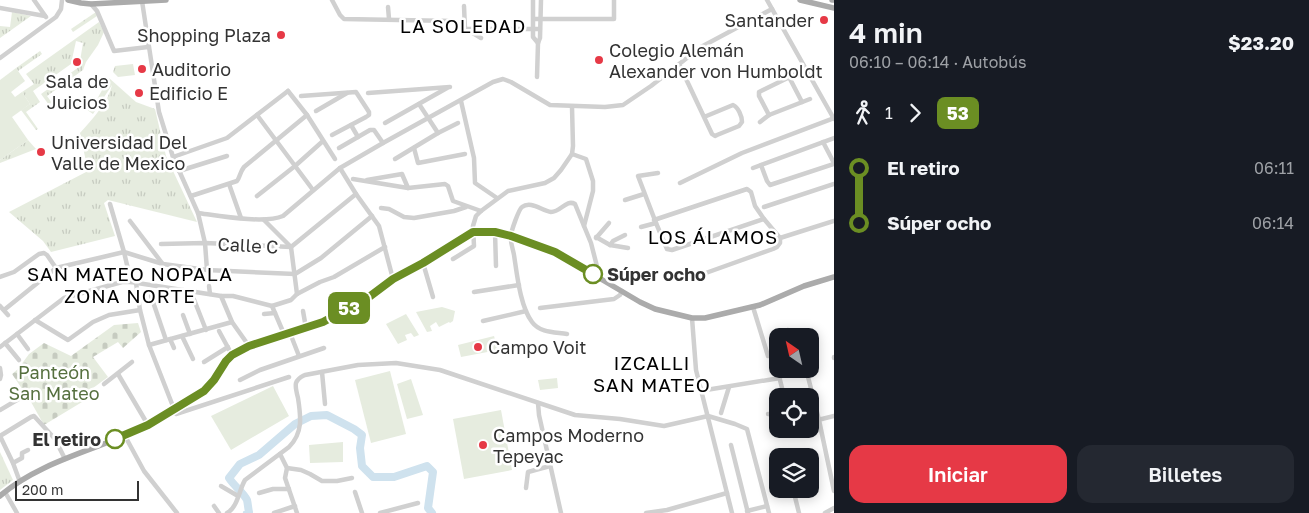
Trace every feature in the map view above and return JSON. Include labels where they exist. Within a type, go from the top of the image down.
[{"type":"main road","points":[[65,0],[92,4],[166,0]]},
{"type":"main road","points":[[92,4],[101,0]]},
{"type":"main road","points":[[800,0],[834,8]]},
{"type":"main road","points":[[2,494],[20,482],[65,459],[148,425],[173,408],[204,391],[226,361],[230,351],[323,322],[369,297],[393,279],[473,232],[495,232],[555,252],[640,302],[655,309],[692,318],[705,318],[760,305],[804,286],[834,277]]},
{"type":"street","points":[[34,0],[49,22]]},
{"type":"street","points":[[0,58],[56,18],[65,0]]},
{"type":"street","points":[[332,0],[344,19],[453,21],[481,38]]},
{"type":"street","points":[[533,0],[533,37],[538,43]]},
{"type":"street","points":[[537,77],[541,0]]},
{"type":"street","points":[[534,19],[614,19],[614,0]]},
{"type":"street","points":[[680,183],[742,153],[834,118],[767,0]]},
{"type":"street","points":[[142,1],[159,112],[173,157],[198,214],[205,243],[207,270]]},
{"type":"street","points":[[92,4],[97,11],[114,51],[148,47]]},
{"type":"street","points":[[388,6],[389,19]]},
{"type":"street","points":[[464,6],[465,29]]},
{"type":"street","points":[[0,8],[45,16]]},
{"type":"street","points":[[198,214],[264,220],[277,219],[340,168],[493,82],[503,79],[550,105],[605,107],[623,105],[701,47],[772,9]]},
{"type":"street","points":[[465,29],[540,29]]},
{"type":"street","points":[[679,64],[712,134],[715,136],[739,126],[742,122],[736,106],[732,104],[704,117]]},
{"type":"street","points":[[768,115],[759,96],[761,90],[806,69]]},
{"type":"street","points":[[789,77],[802,102]]},
{"type":"street","points":[[368,92],[450,86],[385,123]]},
{"type":"street","points":[[173,157],[227,138],[289,89],[335,159]]},
{"type":"street","points":[[316,111],[348,92]]},
{"type":"street","points":[[301,96],[356,92],[369,115],[332,135]]},
{"type":"street","points":[[760,122],[768,115],[810,99]]},
{"type":"street","points":[[460,101],[474,158],[475,183],[497,198]]},
{"type":"street","points":[[419,104],[438,133]]},
{"type":"street","points":[[453,259],[474,246],[472,226],[474,220],[481,211],[497,198],[508,191],[545,184],[554,178],[572,154],[574,146],[572,106]]},
{"type":"street","points":[[257,115],[314,190]]},
{"type":"street","points":[[191,196],[237,182],[240,178],[240,172],[244,167],[307,115]]},
{"type":"street","points":[[395,159],[458,123]]},
{"type":"street","points":[[351,125],[358,137]]},
{"type":"street","points":[[338,148],[370,130],[374,130],[383,143]]},
{"type":"street","points":[[753,168],[834,138]]},
{"type":"street","points":[[257,196],[323,141]]},
{"type":"street","points":[[761,165],[770,185],[834,164],[823,142]]},
{"type":"street","points":[[414,148],[418,163],[465,154]]},
{"type":"street","points":[[572,154],[586,159],[593,181],[593,191],[584,226]]},
{"type":"street","points":[[179,171],[227,156]]},
{"type":"street","points":[[340,168],[356,194],[380,226],[393,279]]},
{"type":"street","points":[[658,173],[638,176],[667,249],[672,250],[764,219]]},
{"type":"street","points":[[360,180],[402,174],[408,188]]},
{"type":"street","points":[[353,179],[408,188],[445,184],[448,186],[452,201],[481,211]]},
{"type":"street","points":[[229,184],[241,218]]},
{"type":"street","points":[[764,206],[834,184]]},
{"type":"street","points":[[641,227],[743,190],[747,189],[751,192],[755,206],[780,238],[780,243],[773,249],[689,278]]},
{"type":"street","points":[[291,247],[356,194]]},
{"type":"street","points":[[625,200],[644,194]]},
{"type":"street","points":[[567,334],[540,330],[532,323],[526,311],[519,285],[511,236],[521,208],[531,205],[551,212],[573,202],[591,243],[600,278]]},
{"type":"street","points":[[110,204],[150,345],[173,408],[177,414],[289,377]]},
{"type":"street","points":[[382,208],[404,217],[414,218],[466,207]]},
{"type":"street","points":[[8,315],[2,308],[56,268],[124,252],[163,264],[207,270],[295,274],[321,258],[372,216]]},
{"type":"street","points":[[264,220],[291,247],[296,294]]},
{"type":"street","points":[[130,221],[163,264]]},
{"type":"street","points":[[780,238],[834,221]]},
{"type":"street","points":[[591,243],[609,224]]},
{"type":"street","points":[[495,232],[496,266]]},
{"type":"street","points":[[610,245],[625,235]]},
{"type":"street","points":[[596,237],[610,245],[628,248]]},
{"type":"street","name":"Calle C","points":[[161,244],[205,243],[291,247]]},
{"type":"street","points":[[0,347],[64,298],[122,282],[133,282],[221,296],[233,296],[272,306],[291,300],[296,294],[334,277],[385,247]]},
{"type":"street","points":[[0,277],[14,272],[44,253],[56,268]]},
{"type":"street","points":[[423,263],[433,298]]},
{"type":"street","points":[[474,292],[519,285]]},
{"type":"street","points":[[209,286],[210,294]]},
{"type":"street","points":[[191,292],[206,330]]},
{"type":"street","points":[[540,308],[614,299],[622,292]]},
{"type":"street","points":[[151,296],[168,339],[174,348]]},
{"type":"street","points":[[221,296],[232,322],[249,346]]},
{"type":"street","points":[[272,306],[299,356]]},
{"type":"street","points":[[753,307],[768,356]]},
{"type":"street","points":[[35,320],[68,340],[93,322],[109,315],[140,310]]},
{"type":"street","points":[[302,311],[306,328]]},
{"type":"street","points":[[483,321],[526,311]]},
{"type":"street","points":[[264,314],[275,313]]},
{"type":"street","points":[[183,315],[190,334]]},
{"type":"street","points":[[692,318],[696,370],[732,513]]},
{"type":"street","points":[[150,345],[232,322]]},
{"type":"street","points":[[204,362],[230,351],[220,331]]},
{"type":"street","points":[[17,334],[28,349]]},
{"type":"street","points":[[182,336],[193,359]]},
{"type":"street","points":[[5,343],[19,360]]},
{"type":"street","points":[[240,380],[260,370],[324,348]]},
{"type":"street","points":[[104,384],[132,362]]},
{"type":"street","points":[[227,513],[231,511],[245,480],[295,441],[299,430],[300,410],[296,384],[299,378],[358,366],[396,363],[440,370],[575,415],[620,419],[664,426],[708,416],[735,424],[747,429],[769,513]]},
{"type":"street","points":[[0,368],[0,378]]},
{"type":"street","points":[[322,372],[325,404]]},
{"type":"street","points":[[118,374],[148,425]]},
{"type":"street","points":[[706,390],[780,378],[782,388]]},
{"type":"street","points":[[722,413],[729,387]]},
{"type":"street","points":[[0,410],[22,397]]},
{"type":"street","points":[[538,403],[561,513]]},
{"type":"street","points":[[20,482],[0,436],[34,416],[55,439],[65,459]]},
{"type":"street","points":[[834,416],[819,420],[834,491]]},
{"type":"street","points":[[125,436],[144,471],[177,513]]},
{"type":"street","points":[[731,445],[748,512],[767,506]]},
{"type":"street","points":[[13,463],[22,458],[22,453],[28,450]]},
{"type":"street","points":[[280,454],[286,468],[285,478],[297,513]]},
{"type":"street","points":[[526,488],[528,472],[550,466]]},
{"type":"street","points":[[286,468],[301,470],[322,481],[352,478]]},
{"type":"street","points":[[221,486],[239,495]]},
{"type":"street","points":[[259,493],[273,489],[289,489]]},
{"type":"street","points":[[356,492],[362,513]]},
{"type":"street","points":[[646,513],[667,510],[727,493]]},
{"type":"street","points":[[2,494],[17,513]]},
{"type":"street","points":[[795,498],[799,513]]},
{"type":"street","points":[[380,513],[418,503]]},
{"type":"street","points":[[214,506],[219,513]]},
{"type":"street","points":[[274,513],[295,506]]},
{"type":"street","points":[[825,513],[834,508]]},
{"type":"green space","points":[[12,12],[31,16],[0,38],[0,26],[10,27]]},
{"type":"green space","points":[[96,12],[97,16],[73,32],[71,29]]},
{"type":"green space","points":[[99,22],[104,32],[98,45],[86,62],[83,70],[47,96],[52,103],[49,105],[41,94],[79,67],[83,43],[76,41],[71,64],[33,91],[40,102],[26,112],[38,129],[36,130],[21,110],[30,104],[22,92],[34,84],[26,74]]},
{"type":"green space","points":[[40,51],[42,54],[18,71],[16,68]]},
{"type":"green space","points":[[133,64],[135,75],[118,77],[113,72],[115,66]]},
{"type":"green space","points":[[16,68],[25,81],[11,92],[15,97],[22,92],[30,104],[12,117],[28,140],[0,160],[0,80]]},
{"type":"green space","points":[[109,78],[136,102],[155,109],[166,156],[197,222],[108,200],[104,203],[115,236],[51,252],[43,241],[9,212],[88,171],[80,133],[107,98],[112,85],[93,114],[83,107],[84,100],[93,106]]},
{"type":"green space","points":[[28,140],[36,149],[0,163],[0,160]]},
{"type":"green space","points":[[442,307],[455,311],[453,321],[439,327],[436,322],[430,326],[432,331],[427,332],[416,312]]},
{"type":"green space","points":[[406,314],[419,335],[414,337],[411,333],[405,335],[407,340],[398,344],[386,324]]},
{"type":"green space","name":"Panteón San Mateo","points":[[138,323],[141,332],[123,348],[118,342],[93,357],[108,377],[89,391],[92,396],[44,425],[12,374],[29,354],[44,343],[71,356],[114,325]]},
{"type":"green space","name":"Campo Voit","points":[[494,336],[498,350],[461,357],[458,345]]},
{"type":"green space","points":[[390,371],[406,434],[371,443],[355,380]]},
{"type":"green space","points":[[557,378],[558,388],[540,390],[538,380]]},
{"type":"green space","points":[[411,379],[423,415],[407,419],[397,384]]},
{"type":"green space","points":[[273,386],[289,416],[231,450],[211,416]]},
{"type":"green space","name":"Campos Moderno Tepeyac","points":[[501,410],[512,470],[464,479],[453,419]]},
{"type":"green space","points":[[343,442],[343,462],[310,463],[309,445]]},
{"type":"green space","points":[[0,452],[13,480],[0,490]]},
{"type":"waterway","points":[[247,513],[249,512],[247,500],[229,478],[240,464],[259,455],[295,424],[311,416],[327,415],[362,435],[360,448],[362,466],[373,477],[394,477],[427,466],[433,472],[428,508],[432,513]]},
{"type":"bus line","name":"53","points":[[115,439],[148,425],[173,408],[204,391],[232,355],[249,346],[323,322],[369,297],[393,279],[473,232],[495,232],[511,236],[555,252],[593,274]]},
{"type":"place","name":"Santander","points":[[824,20]]},
{"type":"place","name":"Shopping Plaza","points":[[281,35]]},
{"type":"place","name":"Colegio Alemán Alexander von Humboldt","points":[[599,60]]},
{"type":"place","name":"Sala de Juicios","points":[[77,62]]},
{"type":"place","name":"Auditorio","points":[[142,69]]},
{"type":"place","name":"Edificio E","points":[[139,93]]},
{"type":"place","name":"Universidad Del Valle de Mexico","points":[[41,152]]},
{"type":"place","name":"Súper ocho","points":[[593,274]]},
{"type":"place","name":"Campo Voit","points":[[478,347]]},
{"type":"place","name":"El retiro","points":[[115,439]]},
{"type":"place","name":"Campos Moderno Tepeyac","points":[[483,445]]},
{"type":"district","name":"LA SOLEDAD","points":[[463,25]]},
{"type":"district","name":"LOS ÁLAMOS","points":[[713,236]]},
{"type":"district","name":"SAN MATEO NOPALA ZONA NORTE","points":[[130,284]]},
{"type":"district","name":"IZCALLI SAN MATEO","points":[[652,373]]}]
